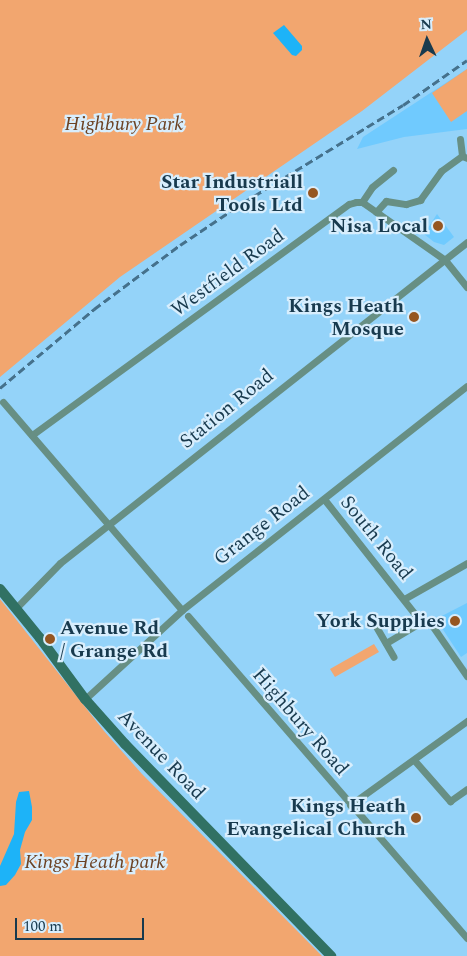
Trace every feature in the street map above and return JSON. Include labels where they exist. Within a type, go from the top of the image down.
[{"type":"street","points":[[376,212],[386,202],[406,204],[420,200],[440,171],[464,157],[460,139]]},
{"type":"street","points":[[394,170],[372,187],[362,202],[445,260],[467,288]]},
{"type":"street","name":"Westfield Road","points":[[32,435],[349,204],[362,202]]},
{"type":"street","name":"Station Road","points":[[15,609],[60,562],[467,242]]},
{"type":"street","name":"Grange Road","points":[[85,699],[112,672],[182,610],[467,386]]},
{"type":"street","points":[[3,402],[182,610]]},
{"type":"street","name":"South Road","points":[[324,499],[404,598],[421,622]]},
{"type":"street","points":[[404,598],[467,563]]},
{"type":"street","name":"Avenue Road","points":[[0,589],[40,638],[85,699],[125,744],[331,956]]},
{"type":"street","name":"Highbury Road","points":[[188,616],[467,938]]},
{"type":"street","points":[[386,643],[421,622],[429,621],[436,628],[467,676]]},
{"type":"street","points":[[374,623],[394,657]]},
{"type":"street","points":[[350,805],[467,722]]},
{"type":"street","points":[[414,760],[450,801],[467,789]]},
{"type":"shaded area","points":[[284,25],[302,46],[302,50],[296,56],[292,55],[273,33]]},
{"type":"shaded area","points":[[467,69],[467,129],[404,137],[357,149],[363,137]]},
{"type":"shaded area","name":"Nisa Local","points":[[437,214],[454,237],[444,245],[434,242],[424,234]]},
{"type":"shaded area","points":[[467,603],[467,653],[461,657],[436,619]]},
{"type":"shaded area","points":[[29,791],[32,820],[25,832],[20,850],[21,864],[15,875],[6,885],[0,886],[0,866],[14,834],[16,802],[19,792]]},
{"type":"green space","name":"Highbury Park","points":[[0,0],[467,0],[467,30],[362,111],[120,277],[0,377]]},
{"type":"green space","points":[[467,69],[467,111],[451,122],[432,93]]},
{"type":"green space","name":"Kings Heath park","points":[[0,599],[104,731],[142,774],[322,956],[0,956]]},
{"type":"green space","points":[[374,644],[379,652],[335,677],[330,669]]},
{"type":"railway","points":[[0,388],[94,309],[180,245],[244,202],[403,105],[467,60]]},
{"type":"place","name":"Star Industriall Tools Ltd","points":[[313,193]]},
{"type":"place","name":"Nisa Local","points":[[438,226]]},
{"type":"place","name":"Kings Heath Mosque","points":[[414,317]]},
{"type":"place","name":"York Supplies","points":[[455,621]]},
{"type":"place","name":"Avenue Rd / Grange Rd","points":[[50,639]]},
{"type":"place","name":"Kings Heath Evangelical Church","points":[[416,818]]}]
